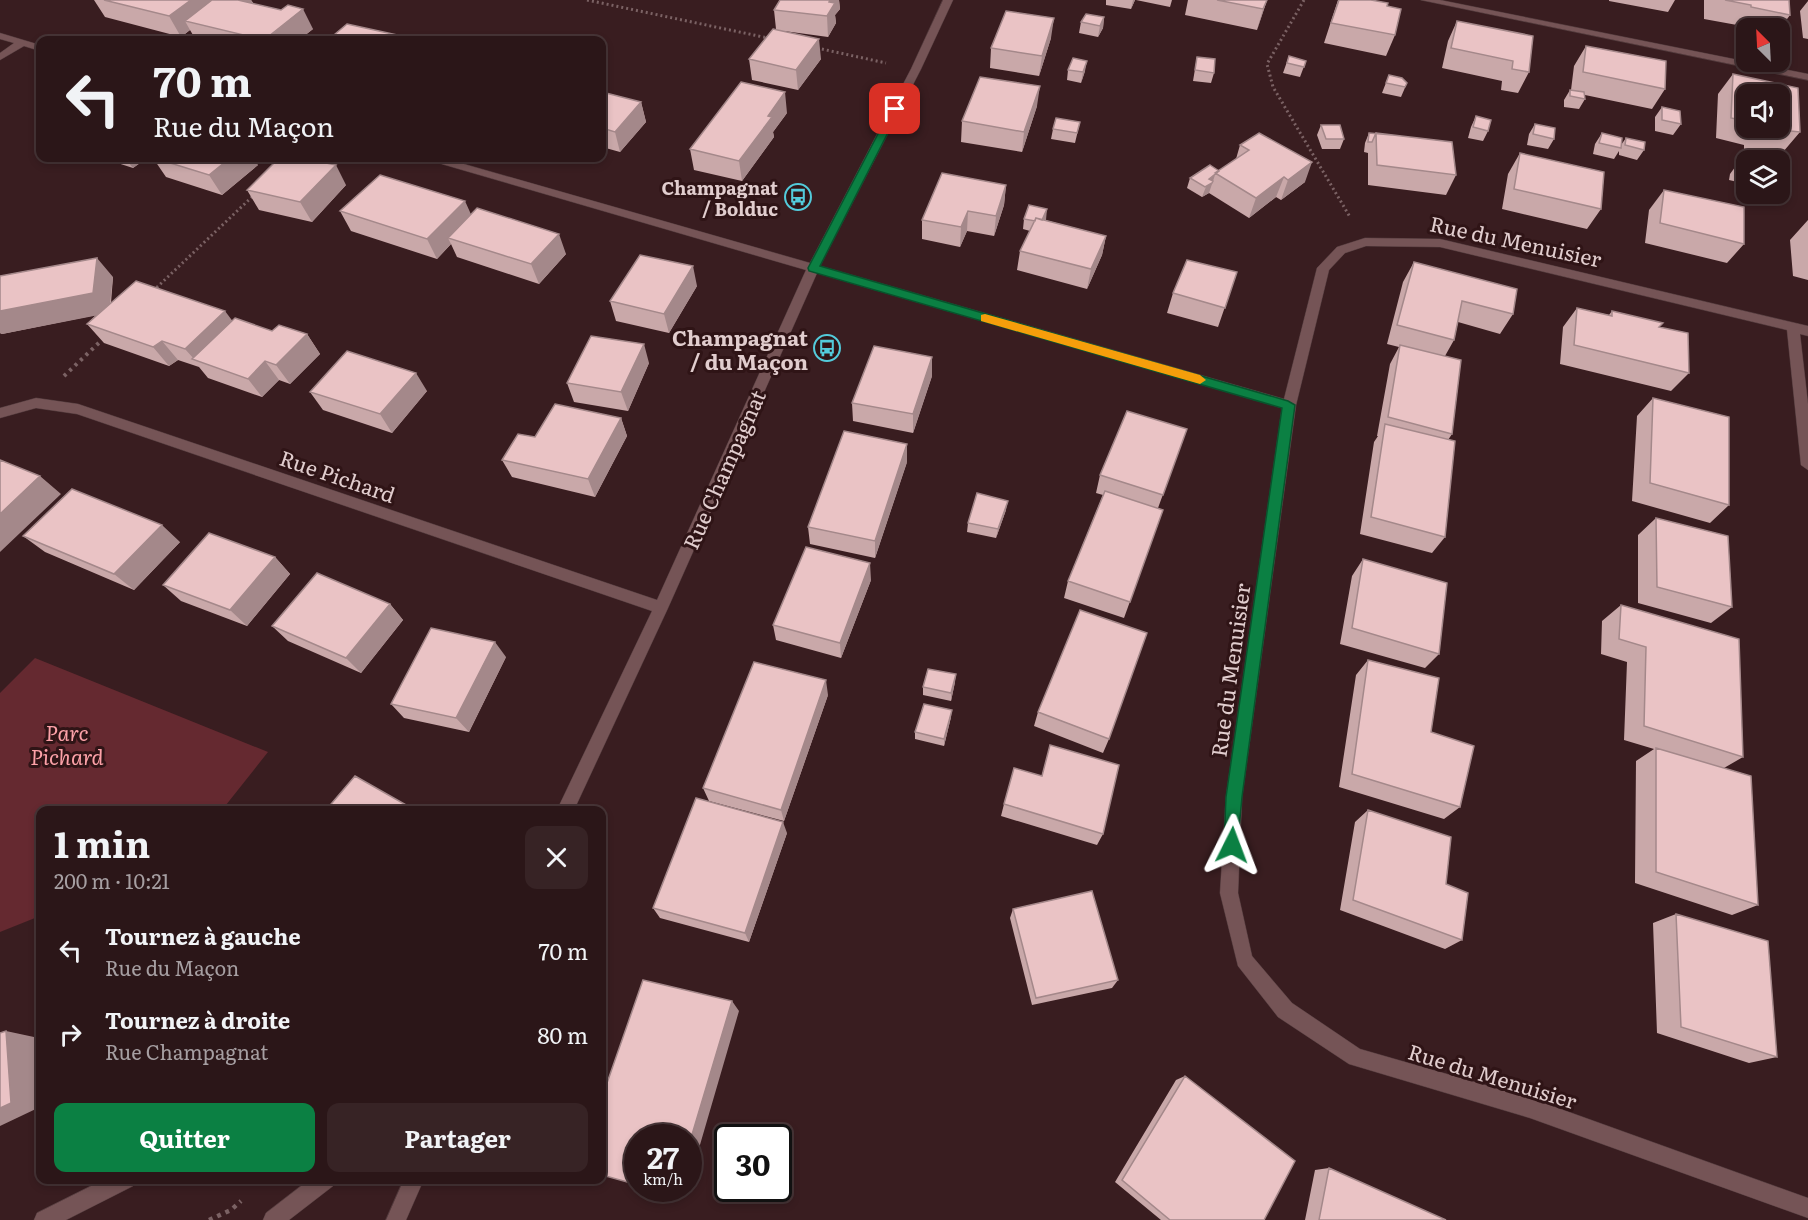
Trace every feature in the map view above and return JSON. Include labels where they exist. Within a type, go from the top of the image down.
[{"type":"street","name":"Rue Champagnat","points":[[567,806],[661,608],[813,268],[916,69],[948,0]]},
{"type":"street","points":[[1426,0],[1808,77]]},
{"type":"street","points":[[0,36],[36,47]]},
{"type":"street","points":[[0,57],[21,43]]},
{"type":"street","points":[[446,162],[1288,405]]},
{"type":"street","name":"Rue du Menuisier","points":[[1808,331],[1440,243],[1365,242],[1341,250],[1323,268],[1288,405],[1234,797],[1229,893],[1244,960],[1285,1010],[1356,1057],[1530,1108],[1808,1208]]},
{"type":"street","points":[[1793,327],[1808,465]]},
{"type":"street","name":"Rue Pichard","points":[[0,413],[36,403],[78,409],[661,608]]},
{"type":"street","points":[[44,1220],[116,1184]]},
{"type":"street","points":[[273,1220],[320,1184]]},
{"type":"street","points":[[396,1220],[412,1184]]},
{"type":"path","points":[[587,0],[771,39]]},
{"type":"path","points":[[1304,0],[1267,64],[1273,87],[1365,242]]},
{"type":"path","points":[[817,48],[916,69]]},
{"type":"path","points":[[148,297],[259,190]]},
{"type":"path","points":[[36,403],[105,338]]},
{"type":"green space","name":"Parc Pichard","points":[[35,658],[268,752],[225,806],[36,806],[36,918],[0,932],[0,693]]},
{"type":"building","points":[[104,0],[191,0],[169,16]]},
{"type":"building","points":[[212,0],[238,0],[281,10],[288,5],[303,9],[269,36],[247,36],[185,21]]},
{"type":"building","points":[[780,0],[830,0],[829,2],[835,3],[827,16],[774,10]]},
{"type":"building","points":[[1217,0],[1267,0],[1263,9]]},
{"type":"building","points":[[1339,0],[1371,0],[1388,3],[1387,6],[1401,9],[1395,35],[1331,23]]},
{"type":"building","points":[[1725,0],[1789,0],[1790,15],[1751,7],[1751,5]]},
{"type":"building","points":[[1006,11],[1054,18],[1042,56],[991,48]]},
{"type":"building","points":[[1086,14],[1104,17],[1100,26],[1081,22]]},
{"type":"building","points":[[1457,21],[1533,36],[1529,72],[1512,69],[1513,61],[1451,48]]},
{"type":"building","points":[[347,24],[402,36],[333,36]]},
{"type":"building","points":[[773,29],[819,39],[796,70],[749,59]]},
{"type":"building","points":[[1586,46],[1666,61],[1665,89],[1583,72]]},
{"type":"building","points":[[1289,56],[1306,61],[1304,67],[1287,63]]},
{"type":"building","points":[[1197,57],[1215,59],[1214,73],[1195,70]]},
{"type":"building","points":[[1073,58],[1087,61],[1083,72],[1068,70]]},
{"type":"building","points":[[1733,74],[1779,84],[1736,84],[1736,119],[1731,118]]},
{"type":"building","points":[[1389,75],[1402,78],[1407,83],[1405,87],[1386,83]]},
{"type":"building","points":[[980,77],[1040,86],[1024,132],[962,121]]},
{"type":"building","points":[[741,82],[785,92],[768,116],[772,117],[739,161],[690,149]]},
{"type":"building","points":[[1790,86],[1798,88],[1800,132],[1790,131]]},
{"type":"building","points":[[1570,90],[1584,92],[1585,99],[1570,96]]},
{"type":"building","points":[[606,93],[641,102],[615,132],[606,129]]},
{"type":"building","points":[[1662,107],[1680,111],[1681,124],[1662,120]]},
{"type":"building","points":[[1476,116],[1491,120],[1488,131],[1473,127]]},
{"type":"building","points":[[1056,118],[1080,122],[1077,133],[1053,129]]},
{"type":"building","points":[[1535,124],[1555,128],[1554,139],[1533,134]]},
{"type":"building","points":[[1321,125],[1340,125],[1344,139],[1326,139]]},
{"type":"building","points":[[1259,133],[1312,162],[1288,180],[1284,177],[1256,198],[1215,173],[1249,150],[1240,145]]},
{"type":"building","points":[[1369,133],[1376,134],[1372,142],[1368,142]]},
{"type":"building","points":[[1376,133],[1452,142],[1456,175],[1377,165]]},
{"type":"building","points":[[1602,133],[1622,138],[1621,148],[1599,143]]},
{"type":"building","points":[[1626,138],[1645,142],[1644,150],[1625,145]]},
{"type":"building","points":[[1520,153],[1604,172],[1601,209],[1514,189]]},
{"type":"building","points":[[167,162],[225,162],[209,175]]},
{"type":"building","points":[[275,162],[321,162],[336,165],[300,202],[247,190]]},
{"type":"building","points":[[1210,165],[1219,171],[1209,179],[1213,181],[1212,183],[1205,187],[1190,178]]},
{"type":"building","points":[[942,173],[1006,185],[996,216],[968,211],[961,227],[922,220]]},
{"type":"building","points":[[380,175],[465,201],[427,239],[340,211]]},
{"type":"building","points":[[1664,190],[1744,207],[1744,244],[1660,223]]},
{"type":"building","points":[[1029,205],[1047,209],[1042,220],[1024,219]]},
{"type":"building","points":[[477,208],[559,234],[531,264],[448,238]]},
{"type":"building","points":[[1036,218],[1106,236],[1091,269],[1020,251]]},
{"type":"building","points":[[640,255],[693,266],[664,314],[610,301]]},
{"type":"building","points":[[97,258],[93,293],[0,311],[0,276]]},
{"type":"building","points":[[1187,260],[1237,272],[1225,308],[1173,293]]},
{"type":"building","points":[[1414,262],[1517,289],[1513,314],[1462,301],[1454,340],[1397,325]]},
{"type":"building","points":[[136,281],[225,311],[185,349],[162,341],[153,347],[87,324]]},
{"type":"building","points":[[1577,308],[1612,316],[1612,311],[1663,323],[1659,327],[1688,333],[1689,373],[1574,345]]},
{"type":"building","points":[[235,318],[272,331],[279,325],[307,334],[276,365],[265,361],[248,379],[192,359]]},
{"type":"building","points":[[591,336],[644,344],[621,392],[567,383]]},
{"type":"building","points":[[1400,345],[1461,360],[1452,434],[1388,417]]},
{"type":"building","points":[[874,346],[932,357],[913,414],[852,403]]},
{"type":"building","points":[[347,351],[416,373],[380,414],[310,392]]},
{"type":"building","points":[[1653,398],[1729,417],[1729,505],[1650,483]]},
{"type":"building","points":[[555,404],[621,418],[588,479],[502,460],[518,434],[535,437]]},
{"type":"building","points":[[1127,411],[1187,429],[1163,495],[1100,475]]},
{"type":"building","points":[[1385,424],[1455,441],[1445,537],[1371,517]]},
{"type":"building","points":[[844,431],[907,444],[875,541],[808,527]]},
{"type":"building","points":[[0,460],[40,476],[0,514]]},
{"type":"building","points":[[72,489],[162,525],[114,574],[23,536]]},
{"type":"building","points":[[1105,491],[1163,510],[1130,602],[1068,581]]},
{"type":"building","points":[[977,493],[1008,501],[998,529],[968,523]]},
{"type":"building","points":[[1656,518],[1728,536],[1732,607],[1657,587]]},
{"type":"building","points":[[209,533],[275,557],[230,610],[163,585]]},
{"type":"building","points":[[806,547],[870,563],[840,643],[773,625]]},
{"type":"building","points":[[1363,559],[1447,583],[1439,654],[1352,628]]},
{"type":"building","points":[[317,573],[390,604],[346,658],[272,626]]},
{"type":"building","points":[[1621,605],[1739,639],[1743,757],[1644,726],[1646,647],[1619,639]]},
{"type":"building","points":[[1080,610],[1147,633],[1109,739],[1038,712]]},
{"type":"building","points":[[431,628],[495,642],[456,718],[391,704]]},
{"type":"building","points":[[1368,660],[1439,678],[1431,732],[1474,746],[1460,807],[1352,774]]},
{"type":"building","points":[[754,662],[826,680],[781,810],[703,788]]},
{"type":"building","points":[[928,669],[956,674],[951,693],[923,687]]},
{"type":"building","points":[[924,704],[952,710],[944,739],[915,732]]},
{"type":"building","points":[[1050,745],[1119,765],[1103,834],[1004,804],[1014,768],[1042,776]]},
{"type":"building","points":[[1656,748],[1751,776],[1758,905],[1656,872]]},
{"type":"building","points":[[355,776],[408,806],[329,806]]},
{"type":"building","points":[[696,798],[783,822],[745,933],[653,908]]},
{"type":"building","points":[[1368,810],[1451,837],[1446,884],[1468,893],[1462,940],[1353,900]]},
{"type":"building","points":[[1092,891],[1118,980],[1036,998],[1013,909]]},
{"type":"building","points":[[1676,914],[1768,941],[1777,1057],[1681,1027]]},
{"type":"building","points":[[643,980],[732,1001],[695,1124],[624,1124],[624,1181],[606,1176],[606,1083]]},
{"type":"building","points":[[6,1031],[11,1103],[0,1108],[0,1033]]},
{"type":"building","points":[[1185,1076],[1295,1161],[1264,1220],[1170,1220],[1122,1180]]},
{"type":"building","points":[[1329,1168],[1446,1220],[1319,1220]]},
{"type":"slow traffic","points":[[985,318],[1200,380]]},
{"type":"place","name":"Champagnat / Bolduc","points":[[798,197]]},
{"type":"place","name":"Champagnat / du Maçon","points":[[827,348]]},
{"type":"route","points":[[895,109],[813,268],[1288,405],[1234,797],[1232,845]]}]
